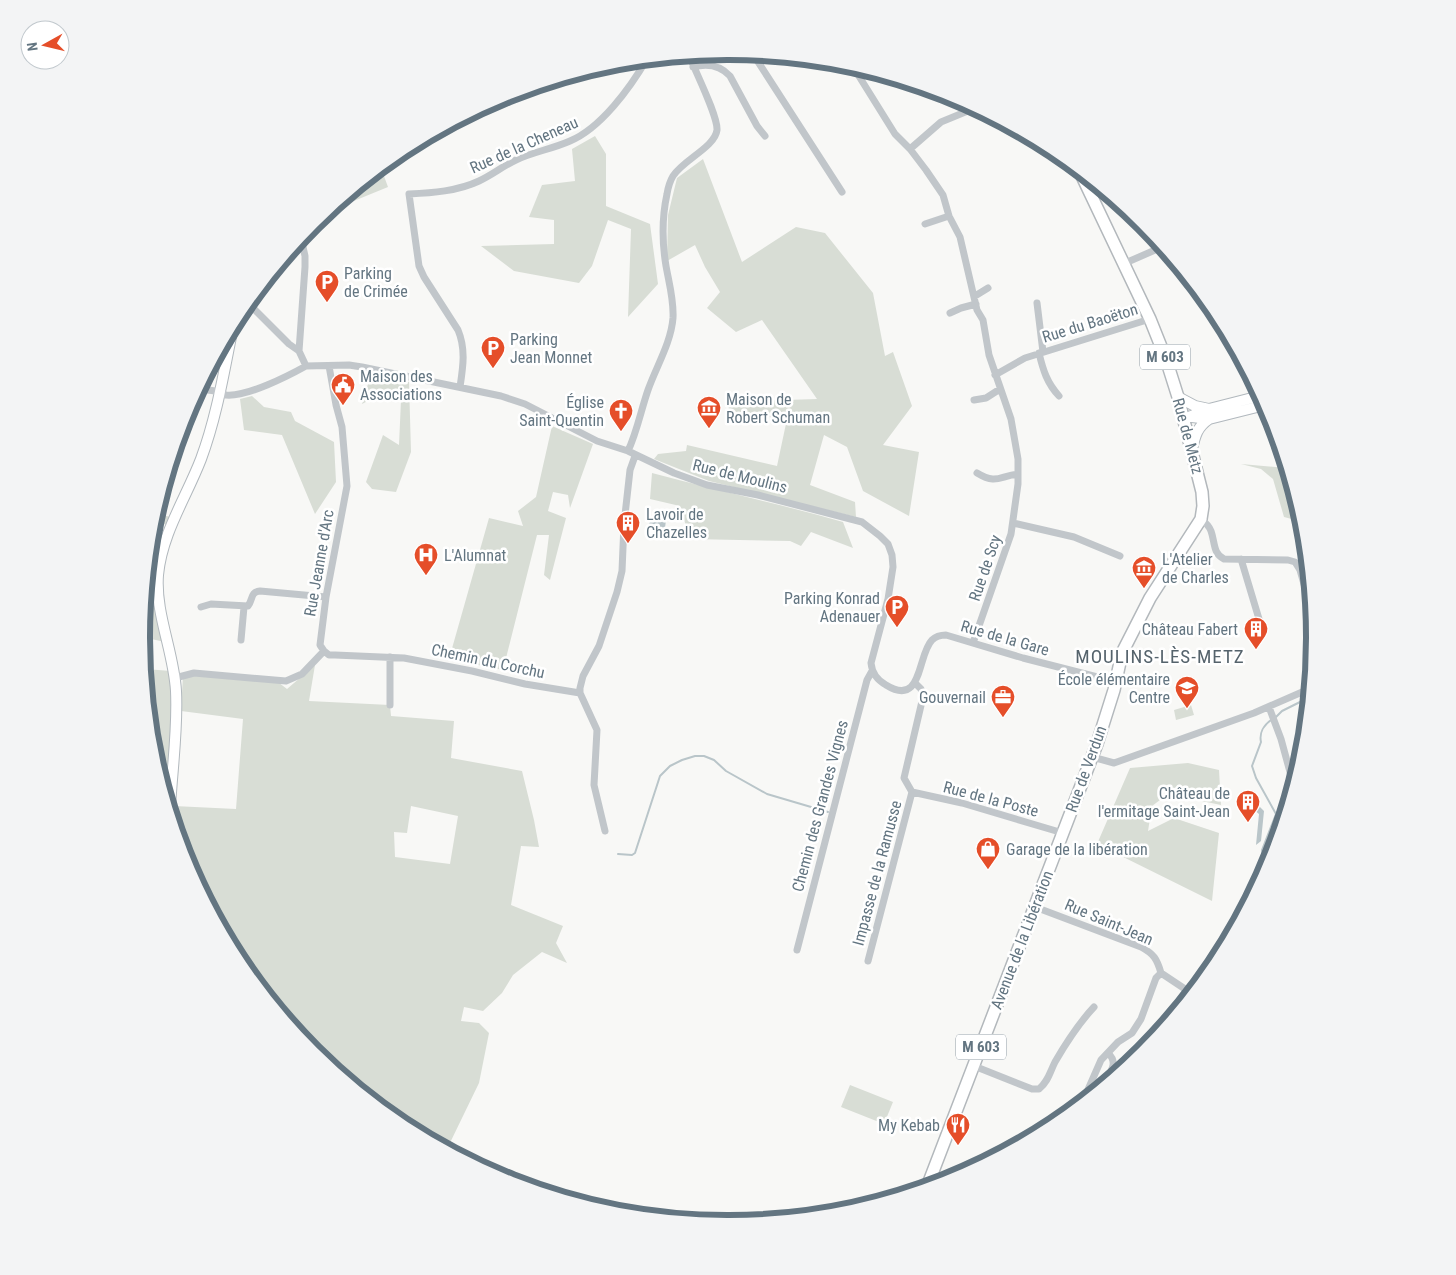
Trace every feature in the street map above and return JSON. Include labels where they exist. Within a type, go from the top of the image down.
[{"type":"main road","name":"M 603","points":[[1085,183],[1150,319]]},
{"type":"main road","name":"Rue de Metz","points":[[1150,319],[1166,359],[1178,397],[1188,418],[1192,449],[1202,492],[1203,506],[1201,519]]},
{"type":"main road","name":"Rue de Verdun","points":[[1063,833],[1102,728],[1122,653],[1161,579],[1201,519]]},
{"type":"main road","name":"Avenue de la Libération","points":[[931,1178],[1063,833]]},
{"type":"street","points":[[628,451],[633,442],[673,318],[672,295],[663,240],[664,213],[670,184],[673,176],[680,168],[711,142],[717,130],[714,115],[691,61]]},
{"type":"street","points":[[757,61],[842,192]]},
{"type":"street","points":[[694,67],[710,65],[724,70],[730,76],[757,126],[765,136]]},
{"type":"street","name":"Rue de la Cheneau","points":[[460,387],[464,352],[461,339],[458,330],[419,266],[408,194],[448,190],[478,182],[513,162],[571,141],[596,124],[643,67]]},
{"type":"street","points":[[859,75],[895,134],[910,149],[942,195],[949,216],[960,237],[976,304],[983,320],[989,355],[1011,419],[1018,459],[1013,523]]},
{"type":"street","points":[[910,149],[941,122],[966,112]]},
{"type":"street","points":[[925,224],[949,216]]},
{"type":"street","points":[[206,391],[233,394],[263,387],[287,377],[306,366],[299,351],[305,268],[303,247]]},
{"type":"street","points":[[1123,264],[1155,250]]},
{"type":"street","points":[[975,296],[988,288]]},
{"type":"street","points":[[1037,302],[1041,352]]},
{"type":"street","points":[[950,313],[976,304]]},
{"type":"street","points":[[254,309],[288,344],[299,351]]},
{"type":"street","name":"Rue du Baoëton","points":[[996,375],[1025,358],[1041,352],[1150,319]]},
{"type":"street","points":[[171,791],[176,691],[158,594],[158,576],[168,529],[198,466],[221,393],[229,347]]},
{"type":"street","name":"Rue du Baoëton","points":[[1041,352],[1045,375],[1050,386],[1059,396]]},
{"type":"street","name":"Rue de Moulins","points":[[306,366],[362,367],[501,396],[525,404],[591,438],[628,451],[674,473],[707,485],[758,495],[862,522],[888,544],[892,555],[893,567],[887,605],[870,663],[872,671]]},
{"type":"street","name":"Rue Jeanne d'Arc","points":[[324,651],[320,645],[320,638],[347,486],[342,427],[329,366]]},
{"type":"street","points":[[974,400],[986,398],[1000,389]]},
{"type":"street","points":[[1178,397],[1209,414]]},
{"type":"street","points":[[1192,449],[1196,432],[1209,414],[1253,398]]},
{"type":"street","points":[[1188,418],[1257,406]]},
{"type":"street","points":[[605,831],[594,785],[598,730],[580,694],[580,688],[583,676],[599,646],[622,571],[624,524],[630,470],[635,456]]},
{"type":"street","points":[[977,472],[987,478],[1000,480],[1018,474]]},
{"type":"street","points":[[1201,519],[1211,531],[1216,553],[1219,557],[1224,559],[1288,560],[1295,562],[1302,578]]},
{"type":"street","name":"Rue de Scy","points":[[973,643],[1011,534],[1013,523],[1074,537],[1120,556]]},
{"type":"street","points":[[1241,559],[1259,619]]},
{"type":"street","points":[[201,607],[211,604],[244,607],[250,603],[252,594],[256,592],[326,597]]},
{"type":"street","points":[[152,604],[158,594]]},
{"type":"street","points":[[240,640],[244,607]]},
{"type":"street","name":"Rue de la Gare","points":[[915,683],[929,644],[935,637],[946,635],[1041,663],[1116,680]]},
{"type":"street","points":[[175,678],[194,673],[286,681],[302,674],[324,651],[336,655],[390,657],[390,704]]},
{"type":"street","name":"Chemin du Corchu","points":[[390,657],[472,671],[525,684],[580,694]]},
{"type":"street","points":[[872,671],[880,681],[898,690],[907,690],[915,683],[921,689],[922,697],[904,778],[912,792]]},
{"type":"street","name":"Chemin des Grandes Vignes","points":[[797,950],[867,680],[872,671]]},
{"type":"street","points":[[1092,757],[1114,763],[1269,707],[1303,692]]},
{"type":"street","points":[[1269,707],[1290,769]]},
{"type":"street","name":"Rue de la Poste","points":[[912,792],[962,804],[1063,833]]},
{"type":"street","name":"Impasse de la Ramusse","points":[[868,961],[912,792]]},
{"type":"street","name":"Rue Saint-Jean","points":[[1035,907],[1141,947],[1152,953],[1157,959],[1161,973]]},
{"type":"street","points":[[1089,1089],[1102,1060],[1118,1042],[1132,1033],[1143,1014],[1156,978],[1161,973],[1186,989]]},
{"type":"street","points":[[974,1066],[1032,1089],[1039,1089],[1045,1084],[1054,1064],[1094,1007]]},
{"type":"street","points":[[1108,1053],[1114,1062],[1110,1071]]},
{"type":"shaded area","points":[[595,136],[606,154],[606,206],[650,224],[658,284],[628,317],[631,229],[608,220],[592,266],[579,283],[514,271],[481,246],[554,244],[554,220],[529,217],[542,185],[575,181],[572,149]]},
{"type":"shaded area","points":[[703,159],[742,262],[796,227],[825,233],[873,293],[885,356],[893,352],[912,406],[883,445],[919,452],[909,516],[863,491],[847,447],[824,435],[810,485],[855,502],[856,517],[709,481],[654,459],[658,454],[686,451],[687,445],[777,466],[787,419],[730,413],[727,402],[817,399],[762,320],[736,332],[707,308],[720,292],[705,267],[695,245],[667,261],[668,215],[677,178]]},
{"type":"shaded area","points":[[383,174],[388,187],[346,204]]},
{"type":"shaded area","points":[[371,374],[409,382],[411,452],[396,492],[372,489],[366,482],[383,435],[399,445],[401,400],[377,396],[362,404]]},
{"type":"shaded area","points":[[252,396],[264,407],[291,412],[295,421],[334,442],[336,482],[315,514],[282,435],[244,430],[240,399]]},
{"type":"shaded area","points":[[552,426],[593,444],[570,508],[568,495],[553,492],[548,511],[566,518],[550,580],[544,575],[549,535],[537,535],[503,670],[449,659],[489,518],[523,526],[518,511],[536,497]]},
{"type":"shaded area","points":[[1241,464],[1280,467],[1293,519],[1284,517],[1273,479],[1261,469]]},
{"type":"shaded area","points":[[652,473],[843,522],[853,548],[811,532],[801,546],[790,541],[690,539],[680,506],[650,499]]},
{"type":"shaded area","points":[[164,515],[170,517],[167,525],[162,524]]},
{"type":"shaded area","points":[[651,517],[666,520],[665,528],[649,525]]},
{"type":"shaded area","points":[[156,608],[165,642],[150,639],[152,609]]},
{"type":"shaded area","points":[[315,665],[309,701],[390,705],[391,716],[454,721],[451,758],[522,771],[539,847],[521,846],[511,905],[563,926],[556,943],[567,963],[542,952],[513,975],[502,993],[483,1011],[464,1007],[461,1021],[479,1023],[489,1033],[479,1083],[450,1143],[407,1118],[376,1096],[347,1072],[294,1018],[270,989],[228,926],[194,858],[176,806],[236,809],[243,719],[181,711],[183,675],[274,679],[287,689]],"holes":[[[411,806],[458,816],[450,864],[395,857],[394,832],[407,833]]]},
{"type":"shaded area","points":[[152,670],[171,671],[172,719],[168,779],[155,713]]},
{"type":"shaded area","points":[[1191,705],[1194,715],[1176,720],[1174,710]]},
{"type":"shaded area","points":[[1188,763],[1219,770],[1221,805],[1168,794],[1152,806],[1148,831],[1174,818],[1219,833],[1212,901],[1097,844],[1130,768]]},
{"type":"shaded area","points":[[1244,805],[1258,805],[1264,811],[1261,841],[1256,845],[1259,814],[1253,809],[1246,810]]},
{"type":"shaded area","points":[[850,1085],[893,1102],[884,1124],[841,1107]]},
{"type":"waterway","points":[[1276,717],[1282,711],[1302,701]]},
{"type":"waterway","points":[[1263,856],[1262,850],[1276,814],[1256,778],[1252,766],[1261,742],[1263,729],[1271,720]]},
{"type":"waterway","points":[[618,854],[632,855],[635,853],[660,776],[670,766],[695,756],[704,756],[714,760],[726,771],[767,794],[828,812]]},
{"type":"place","name":"Parking de Crimée","points":[[327,303]]},
{"type":"place","name":"Parking Jean Monnet","points":[[493,369]]},
{"type":"place","name":"Maison des Associations","points":[[343,406]]},
{"type":"place","name":"Maison de Robert Schuman","points":[[709,429]]},
{"type":"place","name":"Église Saint-Quentin","points":[[621,432]]},
{"type":"place","name":"Lavoir de Chazelles","points":[[628,544]]},
{"type":"place","name":"L'Alumnat","points":[[426,576]]},
{"type":"place","name":"L'Atelier de Charles","points":[[1144,589]]},
{"type":"place","name":"Parking Konrad Adenauer","points":[[897,628]]},
{"type":"place","name":"Château Fabert","points":[[1256,650]]},
{"type":"place","name":"École élémentaire Centre","points":[[1187,709]]},
{"type":"place","name":"Gouvernail","points":[[1003,718]]},
{"type":"place","name":"Château de l'ermitage Saint-Jean","points":[[1248,823]]},
{"type":"place","name":"Garage de la libération","points":[[988,870]]},
{"type":"place","name":"My Kebab","points":[[958,1146]]},
{"type":"district","name":"MOULINS-LÈS-METZ","points":[[1160,656]]}]
